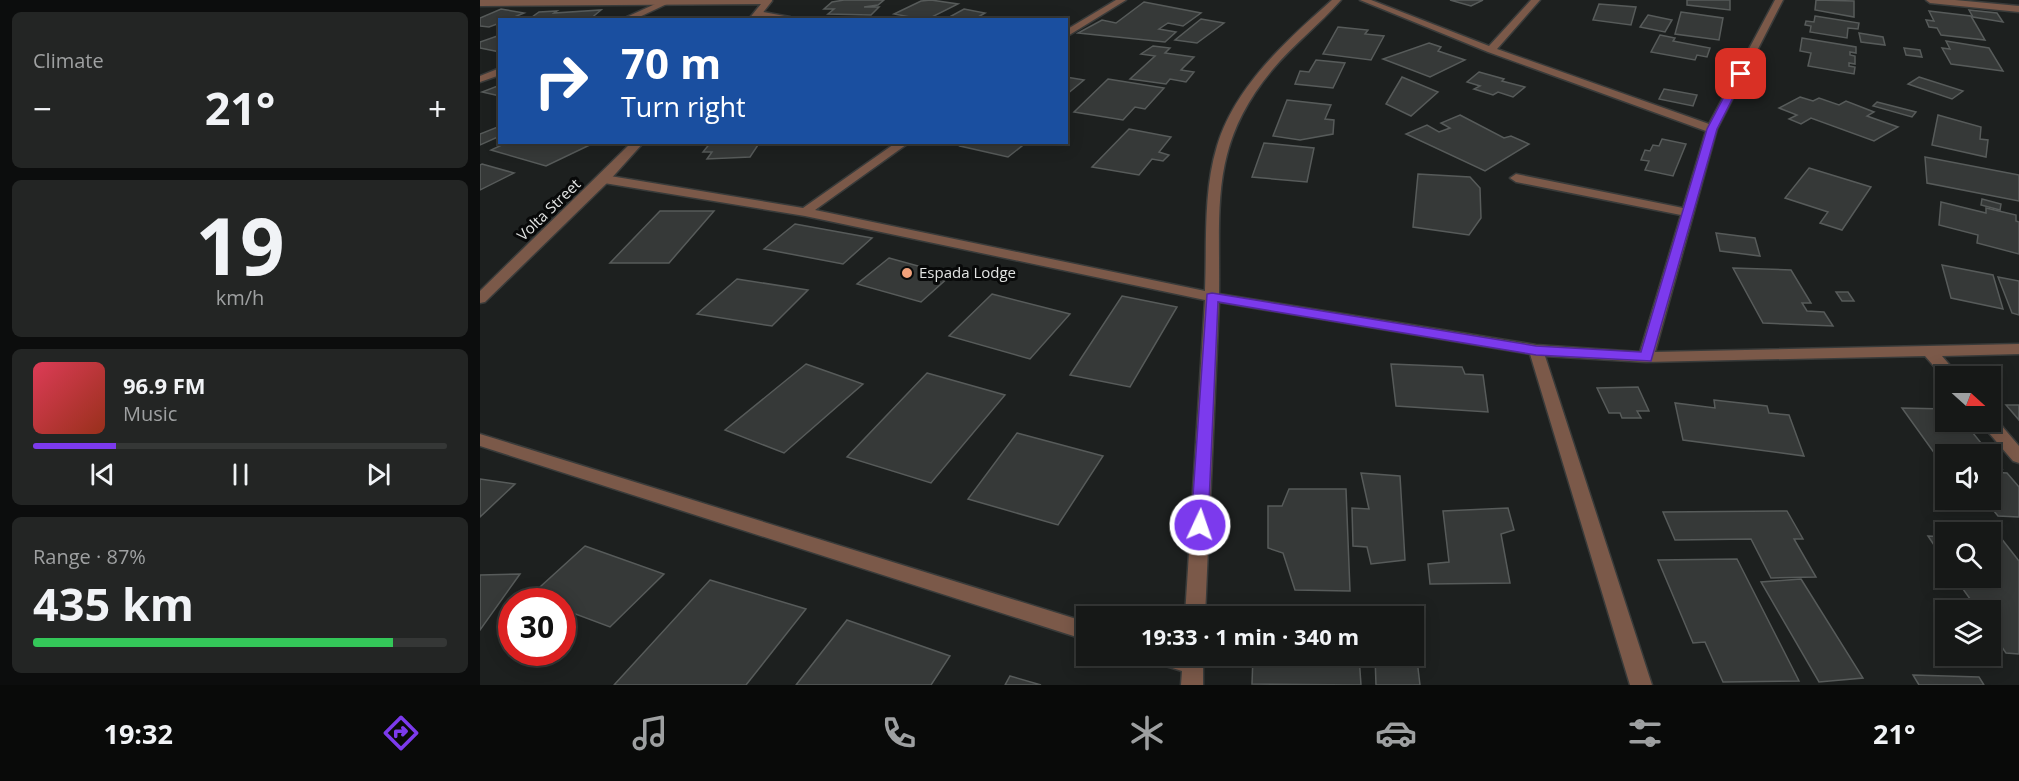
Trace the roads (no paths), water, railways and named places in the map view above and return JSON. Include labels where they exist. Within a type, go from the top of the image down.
[{"type":"street","points":[[1068,33],[1122,0]]},
{"type":"street","points":[[1196,606],[1212,297],[1212,212],[1224,144],[1239,111],[1261,78],[1298,35],[1337,0]]},
{"type":"street","points":[[1364,0],[1491,50],[1712,129]]},
{"type":"street","points":[[1491,50],[1536,0]]},
{"type":"street","points":[[1646,357],[1712,129],[1779,0]]},
{"type":"street","points":[[1930,0],[2019,9]]},
{"type":"street","points":[[480,3],[768,1]]},
{"type":"street","points":[[755,17],[768,1]]},
{"type":"street","points":[[629,18],[667,2]]},
{"type":"street","points":[[480,79],[498,72]]},
{"type":"street","name":"Volta Street","points":[[480,299],[637,144]]},
{"type":"street","points":[[806,212],[902,144]]},
{"type":"street","points":[[1516,178],[1688,213]]},
{"type":"street","points":[[604,179],[806,212],[1212,297],[1536,350],[1646,357],[2019,349]]},
{"type":"street","points":[[1536,350],[1641,685]]},
{"type":"street","points":[[1930,352],[1942,366]]},
{"type":"street","points":[[1998,432],[2019,457]]},
{"type":"street","points":[[480,440],[1076,628]]},
{"type":"place","name":"Espada Lodge","points":[[907,273]]}]
